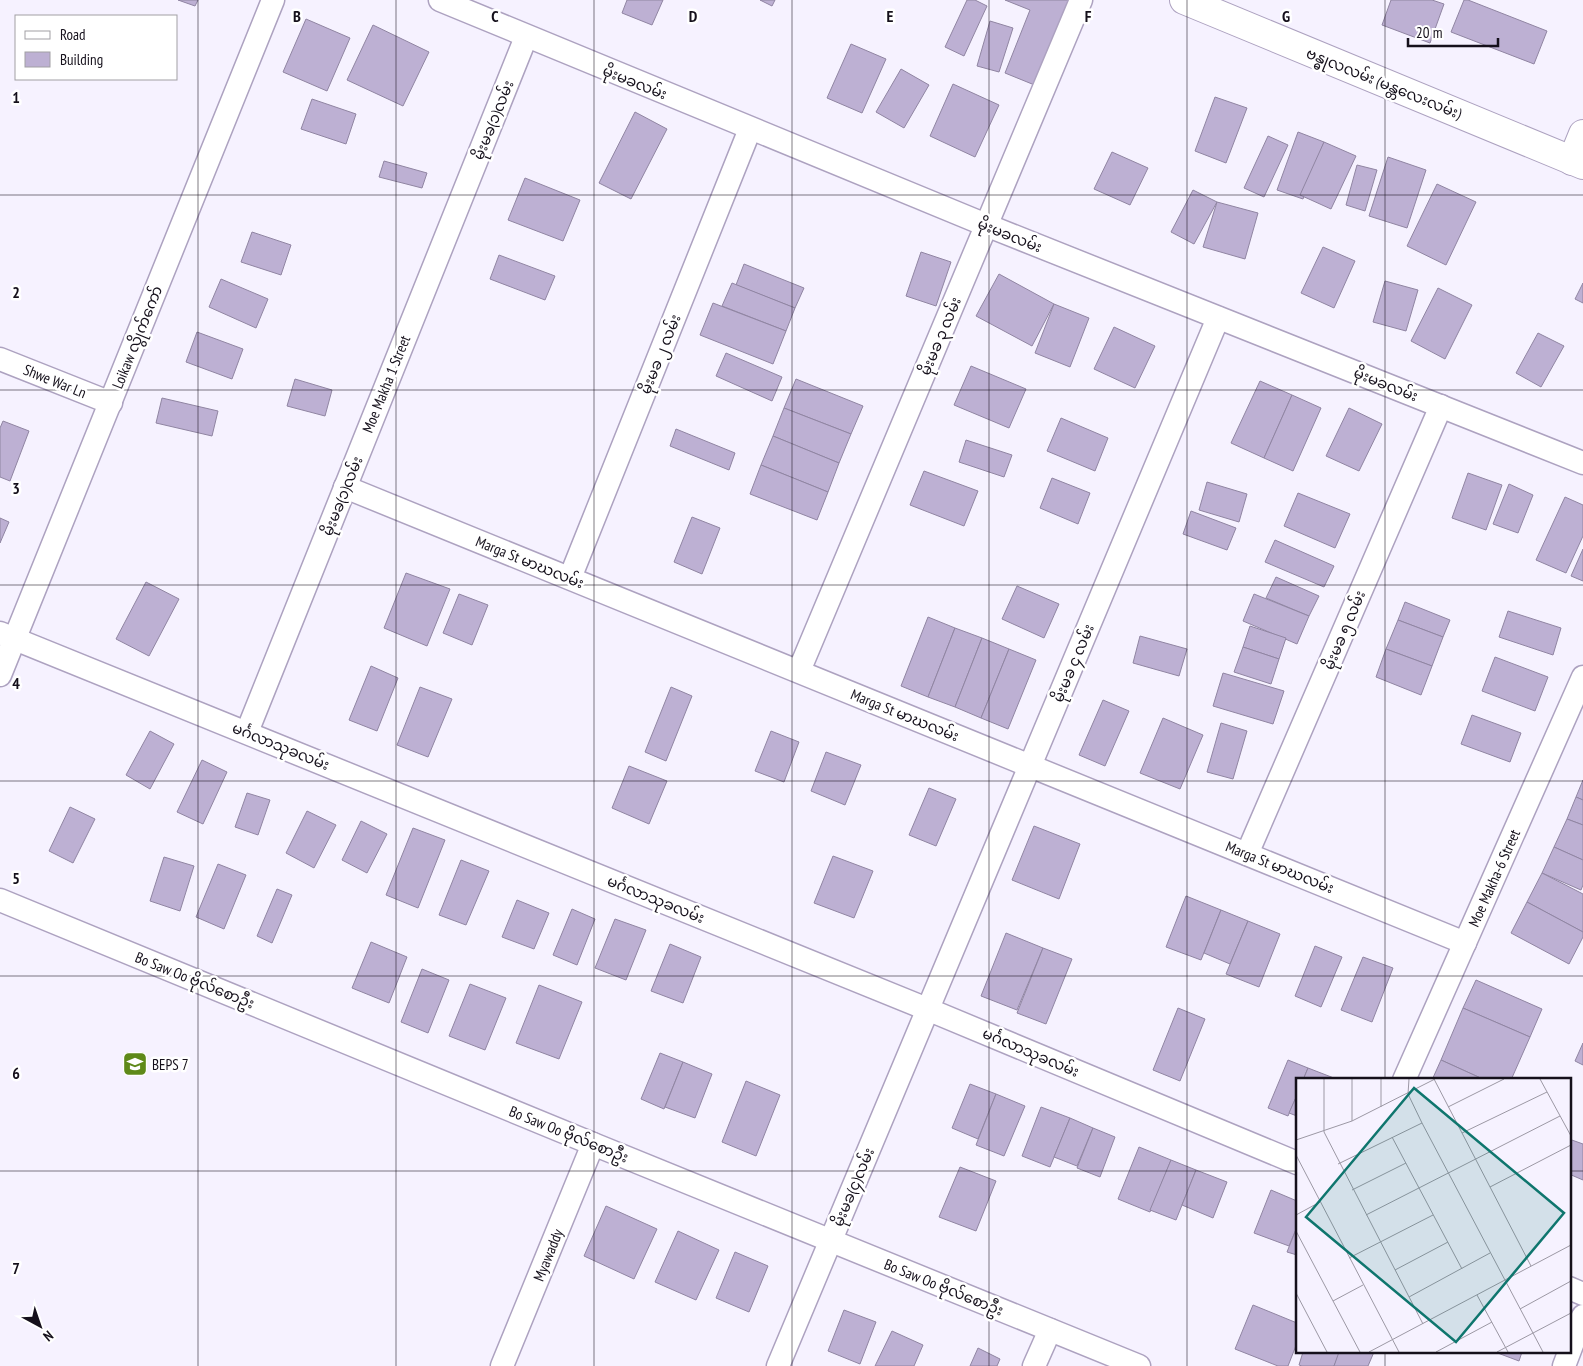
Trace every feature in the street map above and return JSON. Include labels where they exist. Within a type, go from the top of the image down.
[{"type":"street","name":"Loikaw လွိုက်ကော်","points":[[0,674],[7,635],[110,403],[273,0]]},
{"type":"street","name":"မိုးမခလမ်း","points":[[440,0],[986,226],[1583,463]]},
{"type":"street","name":"မိုးမခ ၃ လမ်း","points":[[799,671],[1081,0]]},
{"type":"street","name":"ဗန္ဓုလလမ်း (မန္တလေးလမ်း)","points":[[1184,0],[1577,163]]},
{"type":"street","name":"Moe Makha 1 Street","points":[[247,732],[526,37]]},
{"type":"street","name":"မိုးမခ(၁)လမ်း","points":[[247,732],[526,37]]},
{"type":"street","name":"မိုးမခ ၂ လမ်း","points":[[570,578],[750,129]]},
{"type":"street","points":[[1577,163],[1583,134]]},
{"type":"street","name":"မိုးမခ ၄ လမ်း","points":[[927,1009],[1218,318]]},
{"type":"street","name":"Shwe War Ln","points":[[0,359],[110,403]]},
{"type":"street","name":"မိုးမခ ၅ လမ်း","points":[[1247,854],[1441,406]]},
{"type":"street","name":"Marga St မာဃလမ်း","points":[[345,487],[1465,943]]},
{"type":"street","name":"မင်္ဂလာသုခလမ်း","points":[[7,635],[927,1009],[1296,1163]]},
{"type":"street","name":"Moe Makha-6 Street","points":[[1405,1078],[1583,677]]},
{"type":"street","name":"Bo Saw Oo ဗိုလ်စောဦး","points":[[0,900],[1139,1366]]},
{"type":"street","name":"မိုးမခ(၄)လမ်း","points":[[778,1366],[927,1009]]},
{"type":"street","name":"Myawaddy","points":[[502,1366],[593,1144]]},
{"type":"street","points":[[1570,1288],[1583,1294]]},
{"type":"street","points":[[1570,1350],[1583,1316]]},
{"type":"street","points":[[1034,1366],[1050,1330]]},
{"type":"street","points":[[1564,1366],[1569,1354]]},
{"type":"building","points":[[178,0],[198,0],[195,6]]},
{"type":"building","points":[[627,0],[663,0],[652,25],[622,13]]},
{"type":"building","points":[[760,0],[775,0],[772,6]]},
{"type":"building","points":[[967,0],[975,0],[987,6],[964,56],[945,47]]},
{"type":"building","points":[[1005,0],[1072,0],[1037,86],[1005,73],[1030,10]]},
{"type":"building","points":[[1391,0],[1432,0],[1444,4],[1430,43],[1382,25]]},
{"type":"building","points":[[1464,0],[1547,31],[1534,64],[1451,32]]},
{"type":"building","points":[[306,19],[350,38],[327,91],[283,72]]},
{"type":"building","points":[[990,21],[1013,28],[999,72],[977,66]]},
{"type":"building","points":[[373,25],[429,52],[403,106],[347,80]]},
{"type":"building","points":[[851,44],[886,59],[862,113],[827,98]]},
{"type":"building","points":[[901,69],[929,85],[904,128],[876,112]]},
{"type":"building","points":[[953,84],[999,105],[975,157],[930,136]]},
{"type":"building","points":[[1215,97],[1247,108],[1226,163],[1195,151]]},
{"type":"building","points":[[312,99],[356,114],[346,144],[301,129]]},
{"type":"building","points":[[635,112],[667,129],[631,199],[599,183]]},
{"type":"building","points":[[1298,132],[1324,142],[1303,199],[1277,190]]},
{"type":"building","points":[[1268,136],[1288,145],[1264,197],[1244,188]]},
{"type":"building","points":[[1324,142],[1356,156],[1331,209],[1300,195]]},
{"type":"building","points":[[1112,152],[1148,168],[1130,205],[1094,189]]},
{"type":"building","points":[[1388,157],[1426,170],[1407,228],[1369,216]]},
{"type":"building","points":[[384,161],[427,173],[422,188],[379,177]]},
{"type":"building","points":[[1357,165],[1377,170],[1365,211],[1346,205]]},
{"type":"building","points":[[525,178],[580,200],[563,241],[508,220]]},
{"type":"building","points":[[1437,184],[1476,202],[1446,265],[1407,246]]},
{"type":"building","points":[[1193,190],[1217,202],[1194,244],[1171,232]]},
{"type":"building","points":[[1217,202],[1258,213],[1245,259],[1203,247]]},
{"type":"building","points":[[252,232],[291,245],[281,275],[241,262]]},
{"type":"building","points":[[1323,247],[1355,261],[1334,308],[1301,293]]},
{"type":"building","points":[[921,252],[951,262],[936,306],[906,296]]},
{"type":"building","points":[[499,255],[555,276],[545,300],[490,279]]},
{"type":"building","points":[[744,264],[804,288],[795,308],[736,285]]},
{"type":"building","points":[[999,274],[1054,304],[1032,346],[976,316]]},
{"type":"building","points":[[221,279],[268,299],[256,328],[209,307]]},
{"type":"building","points":[[1385,281],[1418,290],[1406,331],[1373,322]]},
{"type":"building","points":[[732,283],[795,308],[786,331],[722,306]]},
{"type":"building","points":[[1583,283],[1583,303],[1575,299]]},
{"type":"building","points":[[1438,288],[1472,305],[1445,359],[1411,341]]},
{"type":"building","points":[[713,303],[786,331],[773,364],[700,335]]},
{"type":"building","points":[[1054,304],[1089,318],[1070,367],[1035,353]]},
{"type":"building","points":[[1114,327],[1155,346],[1135,388],[1094,369]]},
{"type":"building","points":[[197,332],[243,349],[232,379],[186,362]]},
{"type":"building","points":[[1538,333],[1564,346],[1541,387],[1516,373]]},
{"type":"building","points":[[726,353],[782,377],[772,401],[716,376]]},
{"type":"building","points":[[971,366],[1026,389],[1009,428],[954,405]]},
{"type":"building","points":[[295,379],[332,390],[325,416],[287,406]]},
{"type":"building","points":[[796,379],[863,406],[851,434],[784,408]]},
{"type":"building","points":[[1260,381],[1292,395],[1264,458],[1231,443]]},
{"type":"building","points":[[1292,395],[1321,408],[1293,471],[1264,458]]},
{"type":"building","points":[[162,398],[218,411],[212,436],[156,423]]},
{"type":"building","points":[[784,408],[851,434],[839,463],[773,436]]},
{"type":"building","points":[[1349,408],[1382,424],[1359,471],[1326,456]]},
{"type":"building","points":[[1061,418],[1108,438],[1095,471],[1047,451]]},
{"type":"building","points":[[3,421],[29,431],[10,481],[0,477],[0,428]]},
{"type":"building","points":[[676,429],[735,453],[729,470],[670,446]]},
{"type":"building","points":[[773,436],[839,463],[828,492],[761,465]]},
{"type":"building","points":[[966,440],[1012,455],[1004,477],[959,462]]},
{"type":"building","points":[[761,465],[828,492],[817,520],[750,494]]},
{"type":"building","points":[[924,471],[978,491],[964,526],[910,505]]},
{"type":"building","points":[[1468,473],[1502,485],[1486,530],[1452,518]]},
{"type":"building","points":[[1052,478],[1090,493],[1078,524],[1040,508]]},
{"type":"building","points":[[1207,482],[1247,494],[1239,522],[1199,510]]},
{"type":"building","points":[[1509,484],[1533,495],[1518,533],[1493,524]]},
{"type":"building","points":[[1298,493],[1350,514],[1335,548],[1284,526]]},
{"type":"building","points":[[1565,497],[1583,505],[1583,536],[1566,573],[1536,560]]},
{"type":"building","points":[[1191,511],[1236,528],[1227,550],[1183,534]]},
{"type":"building","points":[[692,517],[720,528],[702,574],[674,562]]},
{"type":"building","points":[[0,518],[9,522],[0,543]]},
{"type":"building","points":[[1275,540],[1334,566],[1324,587],[1265,562]]},
{"type":"building","points":[[1583,549],[1583,581],[1571,576]]},
{"type":"building","points":[[406,573],[450,589],[427,646],[384,628]]},
{"type":"building","points":[[1276,577],[1319,596],[1309,616],[1266,598]]},
{"type":"building","points":[[146,582],[179,599],[149,656],[116,639]]},
{"type":"building","points":[[1017,586],[1059,604],[1044,638],[1002,619]]},
{"type":"building","points":[[459,594],[488,605],[472,645],[443,633]]},
{"type":"building","points":[[1254,594],[1309,616],[1297,644],[1243,621]]},
{"type":"building","points":[[1405,602],[1450,620],[1443,637],[1398,620]]},
{"type":"building","points":[[1508,611],[1561,628],[1553,655],[1499,637]]},
{"type":"building","points":[[928,617],[955,628],[928,697],[901,686]]},
{"type":"building","points":[[1398,620],[1443,637],[1432,666],[1386,649]]},
{"type":"building","points":[[1250,626],[1286,638],[1279,659],[1243,647]]},
{"type":"building","points":[[955,628],[982,638],[955,707],[928,697]]},
{"type":"building","points":[[1140,636],[1187,649],[1179,676],[1133,663]]},
{"type":"building","points":[[982,638],[1009,649],[981,718],[955,707]]},
{"type":"building","points":[[1243,647],[1279,659],[1271,684],[1234,672]]},
{"type":"building","points":[[1009,649],[1036,660],[1008,729],[981,718]]},
{"type":"building","points":[[1386,649],[1432,666],[1421,695],[1376,677]]},
{"type":"building","points":[[1495,657],[1548,677],[1535,711],[1482,691]]},
{"type":"building","points":[[371,666],[398,678],[377,731],[349,720]]},
{"type":"building","points":[[1223,673],[1284,691],[1273,724],[1213,706]]},
{"type":"building","points":[[420,687],[452,699],[428,757],[397,745]]},
{"type":"building","points":[[671,687],[692,696],[666,761],[645,752]]},
{"type":"building","points":[[1103,700],[1129,711],[1105,766],[1079,755]]},
{"type":"building","points":[[1472,715],[1521,733],[1510,762],[1461,744]]},
{"type":"building","points":[[1163,718],[1203,735],[1180,789],[1140,773]]},
{"type":"building","points":[[1221,723],[1247,731],[1233,779],[1207,772]]},
{"type":"building","points":[[150,731],[174,744],[150,789],[126,775]]},
{"type":"building","points":[[771,731],[799,742],[784,782],[755,771]]},
{"type":"building","points":[[826,752],[861,765],[845,805],[811,791]]},
{"type":"building","points":[[202,760],[227,772],[203,824],[177,812]]},
{"type":"building","points":[[629,766],[667,781],[649,824],[612,808]]},
{"type":"building","points":[[1583,780],[1583,800],[1576,797]]},
{"type":"building","points":[[929,788],[956,799],[936,846],[909,835]]},
{"type":"building","points":[[247,793],[270,800],[258,835],[235,827]]},
{"type":"building","points":[[1576,797],[1583,800],[1583,825],[1567,819]]},
{"type":"building","points":[[70,807],[95,819],[73,863],[49,851]]},
{"type":"building","points":[[307,811],[336,825],[314,868],[286,853]]},
{"type":"building","points":[[1567,819],[1583,825],[1583,860],[1554,847]]},
{"type":"building","points":[[361,821],[387,834],[367,873],[342,860]]},
{"type":"building","points":[[1034,826],[1080,844],[1059,899],[1012,880]]},
{"type":"building","points":[[413,828],[445,840],[418,908],[386,895]]},
{"type":"building","points":[[1554,847],[1583,860],[1583,885],[1581,890],[1542,873]]},
{"type":"building","points":[[833,856],[873,871],[854,918],[814,903]]},
{"type":"building","points":[[164,857],[194,866],[180,911],[150,901]]},
{"type":"building","points":[[461,860],[489,871],[466,925],[439,915]]},
{"type":"building","points":[[218,864],[246,875],[224,929],[196,917]]},
{"type":"building","points":[[1542,873],[1583,894],[1583,932],[1527,902]]},
{"type":"building","points":[[277,889],[292,895],[272,943],[257,936]]},
{"type":"building","points":[[1186,896],[1221,910],[1201,960],[1166,947]]},
{"type":"building","points":[[517,900],[549,913],[534,949],[502,937]]},
{"type":"building","points":[[1527,902],[1583,932],[1583,937],[1569,964],[1511,933]]},
{"type":"building","points":[[572,909],[595,919],[577,965],[553,955]]},
{"type":"building","points":[[1221,910],[1248,921],[1230,964],[1204,953]]},
{"type":"building","points":[[615,919],[646,930],[626,980],[595,968]]},
{"type":"building","points":[[1248,921],[1280,934],[1259,987],[1226,974]]},
{"type":"building","points":[[1006,933],[1043,948],[1017,1010],[981,996]]},
{"type":"building","points":[[371,942],[407,957],[389,1003],[352,988]]},
{"type":"building","points":[[670,944],[701,957],[683,1003],[651,991]]},
{"type":"building","points":[[1315,946],[1342,957],[1321,1007],[1295,996]]},
{"type":"building","points":[[1043,948],[1072,959],[1046,1024],[1017,1013]]},
{"type":"building","points":[[1363,957],[1393,968],[1372,1022],[1341,1010]]},
{"type":"building","points":[[422,969],[449,980],[428,1033],[401,1022]]},
{"type":"building","points":[[1476,980],[1542,1009],[1530,1037],[1463,1008]]},
{"type":"building","points":[[470,984],[506,998],[485,1050],[449,1036]]},
{"type":"building","points":[[539,985],[582,1002],[559,1059],[516,1043]]},
{"type":"building","points":[[1178,1008],[1205,1019],[1180,1081],[1153,1070]]},
{"type":"building","points":[[1463,1008],[1530,1037],[1512,1078],[1481,1078],[1441,1060]]},
{"type":"building","points":[[1583,1043],[1583,1065],[1575,1061]]},
{"type":"building","points":[[660,1053],[683,1062],[664,1109],[641,1099]]},
{"type":"building","points":[[1288,1060],[1308,1068],[1304,1078],[1296,1078],[1296,1097],[1288,1116],[1268,1108]]},
{"type":"building","points":[[1441,1060],[1481,1078],[1433,1078]]},
{"type":"building","points":[[683,1062],[712,1074],[695,1118],[665,1107]]},
{"type":"building","points":[[1308,1068],[1334,1078],[1304,1078]]},
{"type":"building","points":[[746,1081],[780,1095],[756,1156],[722,1142]]},
{"type":"building","points":[[970,1084],[996,1094],[978,1139],[952,1128]]},
{"type":"building","points":[[996,1094],[1025,1106],[1004,1156],[976,1145]]},
{"type":"building","points":[[1296,1097],[1296,1116],[1289,1113]]},
{"type":"building","points":[[1041,1107],[1070,1118],[1050,1167],[1022,1156]]},
{"type":"building","points":[[1070,1118],[1093,1128],[1077,1166],[1054,1157]]},
{"type":"building","points":[[1093,1128],[1115,1137],[1100,1177],[1077,1168]]},
{"type":"building","points":[[1570,1139],[1583,1144],[1583,1180],[1570,1174]]},
{"type":"building","points":[[1139,1147],[1171,1160],[1150,1212],[1118,1199]]},
{"type":"building","points":[[1171,1160],[1196,1170],[1176,1220],[1150,1210]]},
{"type":"building","points":[[960,1167],[996,1181],[976,1231],[939,1217]]},
{"type":"building","points":[[1196,1170],[1227,1182],[1213,1218],[1182,1205]]},
{"type":"building","points":[[1271,1190],[1296,1201],[1296,1229],[1289,1246],[1254,1233]]},
{"type":"building","points":[[606,1206],[657,1229],[634,1279],[584,1256]]},
{"type":"building","points":[[1296,1230],[1296,1255],[1287,1252]]},
{"type":"building","points":[[678,1231],[719,1250],[696,1300],[655,1282]]},
{"type":"building","points":[[735,1252],[768,1266],[749,1312],[716,1298]]},
{"type":"building","points":[[1253,1305],[1296,1323],[1296,1346],[1288,1366],[1278,1366],[1235,1349]]},
{"type":"building","points":[[844,1310],[876,1322],[860,1364],[828,1351]]},
{"type":"building","points":[[892,1331],[923,1345],[914,1366],[875,1366]]},
{"type":"building","points":[[978,1348],[1000,1359],[997,1366],[970,1366]]},
{"type":"building","points":[[1302,1354],[1339,1354],[1334,1366],[1299,1365]]},
{"type":"building","points":[[1338,1354],[1373,1354],[1368,1366],[1334,1366]]},
{"type":"building","points":[[1500,1354],[1521,1354],[1519,1361]]},
{"type":"place","name":"BEPS 7","points":[[135,1064]]}]
